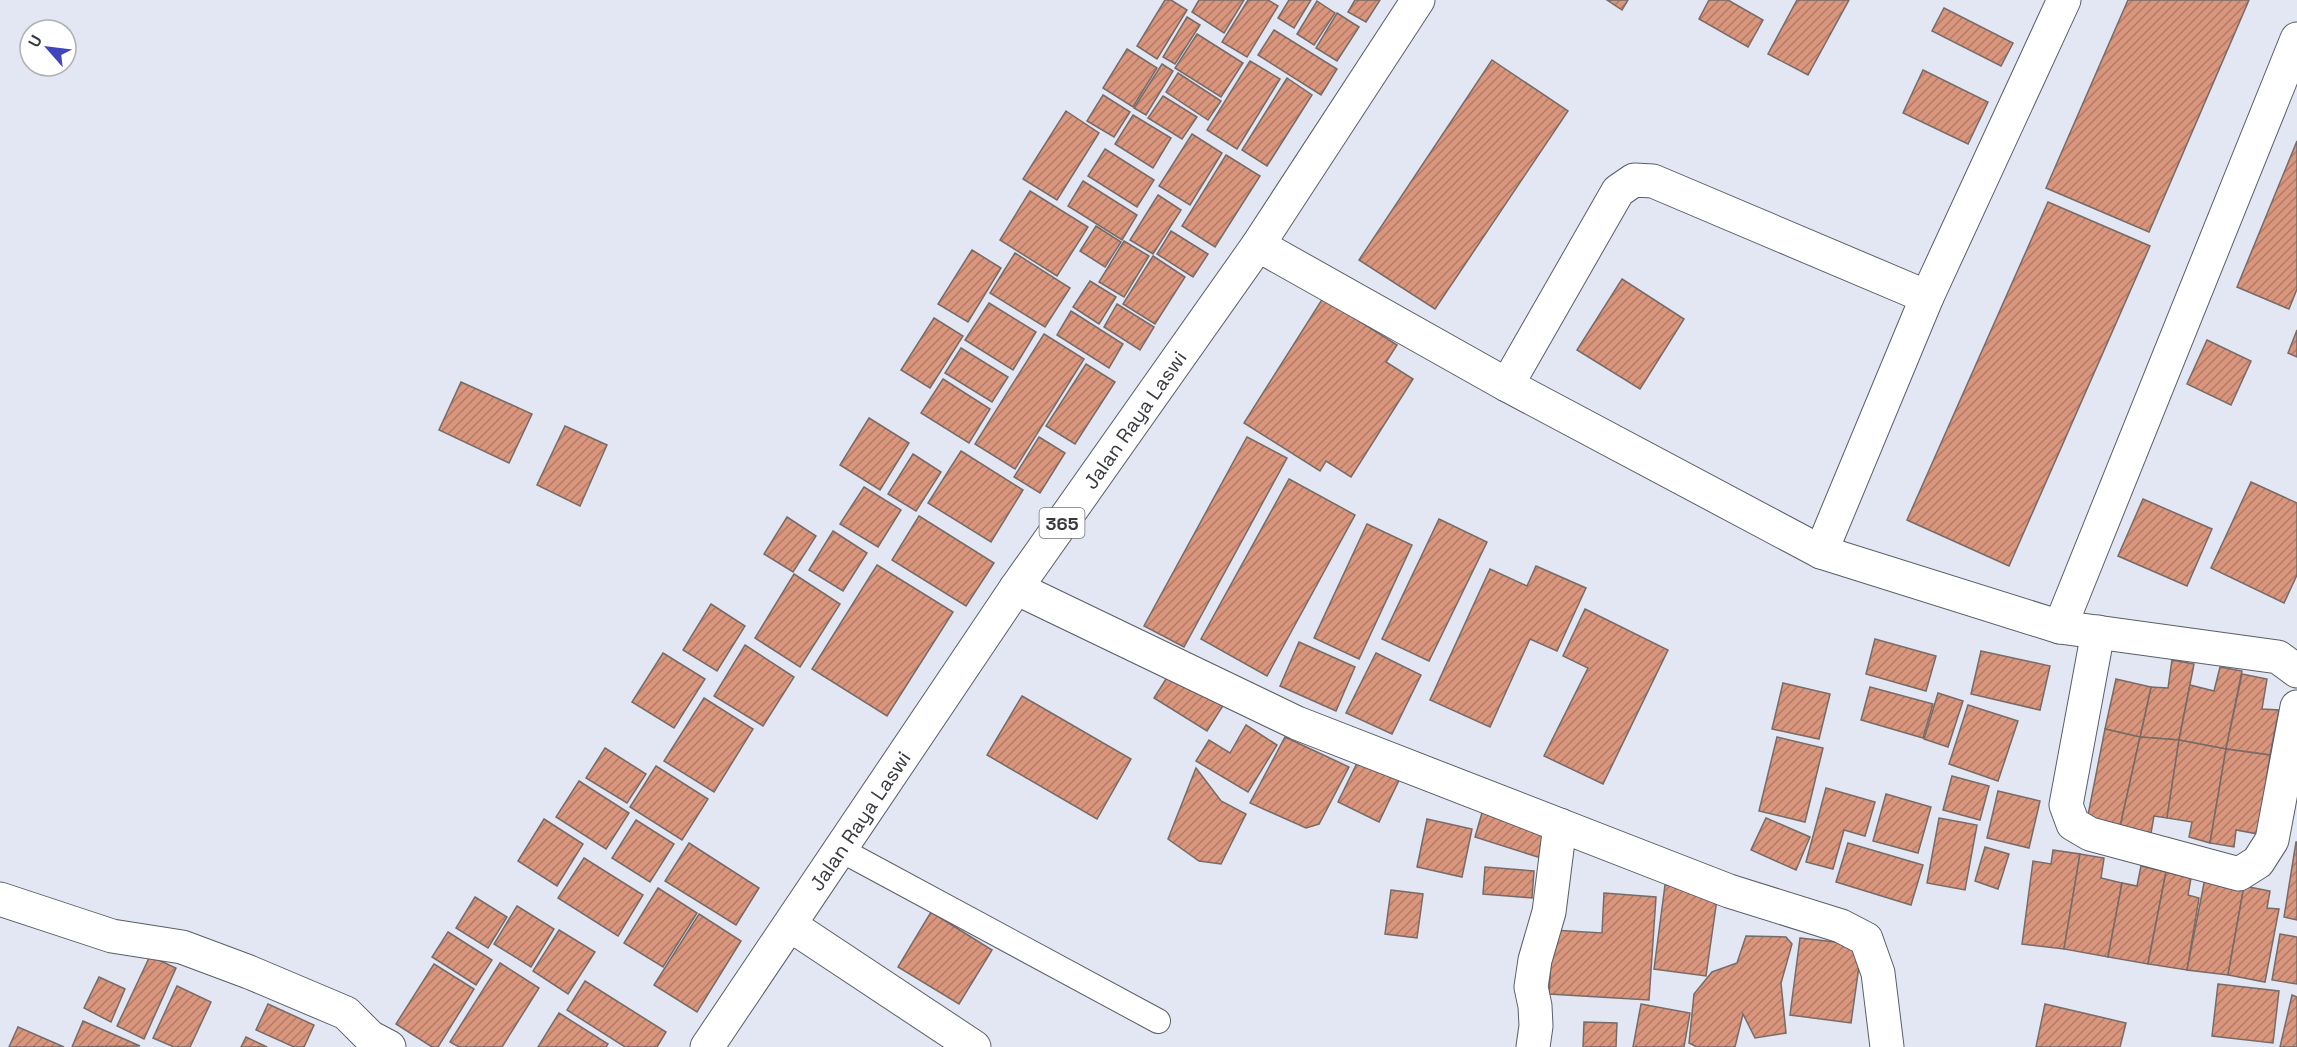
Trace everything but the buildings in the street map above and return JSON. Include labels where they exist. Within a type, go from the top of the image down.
[{"type":"street","name":"Jalan Raya Laswi","points":[[706,1047],[1016,588],[1258,245],[1419,0]]},
{"type":"street","points":[[1821,552],[1927,297],[2064,0]]},
{"type":"street","points":[[2060,627],[2297,39]]},
{"type":"street","points":[[1507,385],[1618,192],[1634,180],[1653,181],[1927,297]]},
{"type":"street","points":[[1258,245],[1507,385],[1821,552],[2060,627],[2278,657],[2297,671]]},
{"type":"street","points":[[1016,588],[1297,723],[1729,891],[1841,926],[1866,939],[1878,973],[1887,1047]]},
{"type":"street","points":[[2098,632],[2066,805],[2073,824],[2090,834],[2239,874],[2258,862],[2272,840],[2297,707]]},
{"type":"street","points":[[1533,1047],[1536,1026],[1531,987],[1534,960],[1549,912],[1560,825]]},
{"type":"street","points":[[0,899],[112,936],[182,947],[249,972],[346,1013],[370,1037],[389,1047]]},
{"type":"street","points":[[790,925],[974,1047]]},
{"type":"lane","points":[[841,850],[1158,1020]]}]
